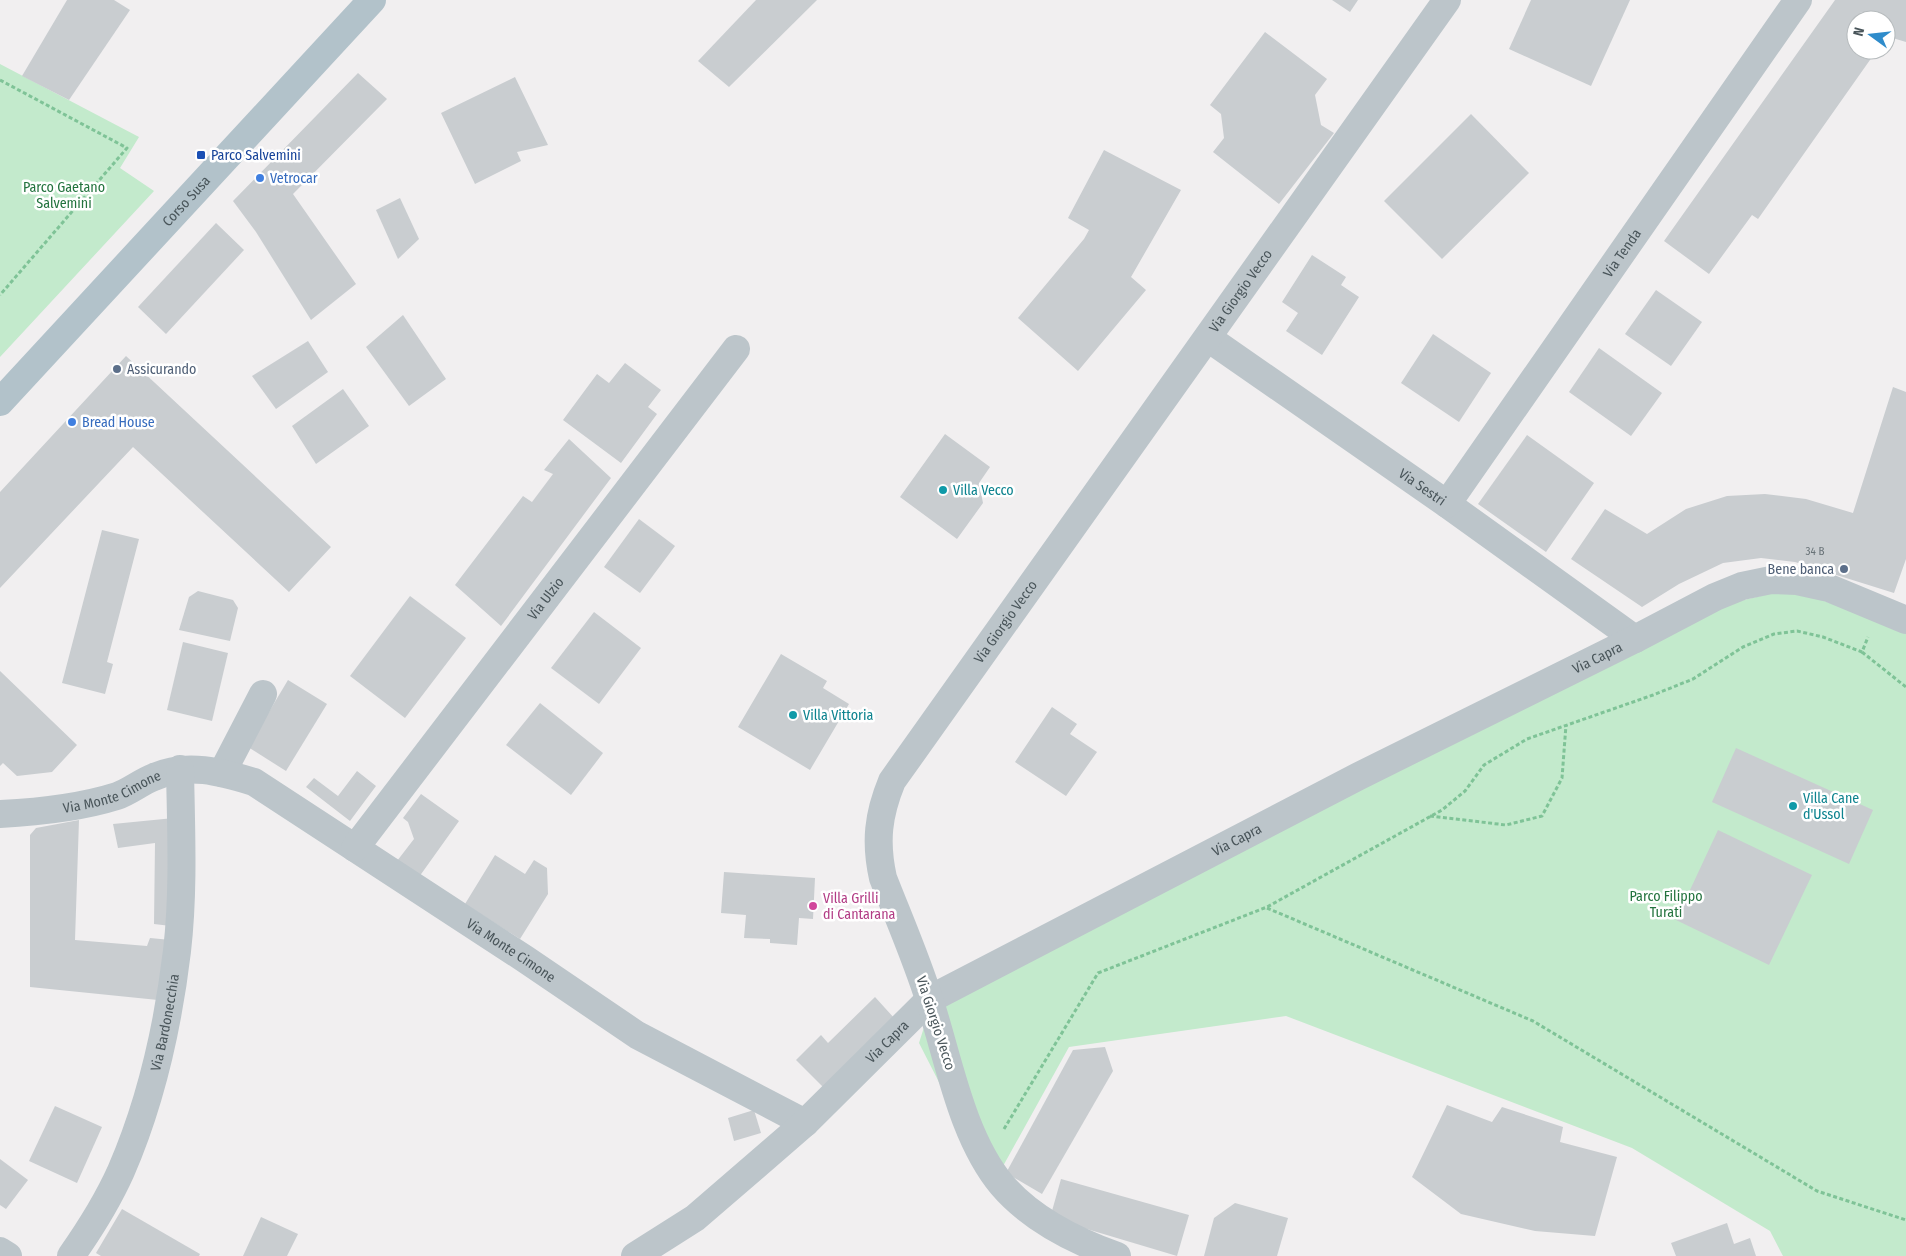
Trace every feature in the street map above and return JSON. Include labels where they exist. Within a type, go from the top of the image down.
[{"type":"main road","name":"Corso Susa","points":[[0,402],[372,0]]},
{"type":"street","name":"Via Giorgio Vecco","points":[[1117,1256],[1054,1227],[1028,1209],[1002,1185],[984,1159],[967,1122],[930,999],[881,869],[878,842],[883,802],[892,781],[1448,0]]},
{"type":"street","name":"Via Tenda","points":[[1447,504],[1798,0]]},
{"type":"street","name":"Via Sestri","points":[[1208,338],[1447,504],[1634,639]]},
{"type":"street","name":"Via Ulzio","points":[[355,848],[736,349]]},
{"type":"street","name":"Via Capra","points":[[635,1256],[695,1218],[805,1123],[930,999],[1358,776],[1715,597],[1742,586],[1771,580],[1797,581],[1829,588],[1906,618]]},
{"type":"street","points":[[222,773],[263,694]]},
{"type":"street","name":"Via Monte Cimone","points":[[0,814],[32,813],[74,807],[119,796],[160,774],[180,769],[222,773],[254,782],[637,1035],[805,1123]]},
{"type":"street","name":"Via Bardonecchia","points":[[71,1256],[92,1225],[120,1172],[140,1118],[167,1021],[177,950],[180,886],[180,769]]},
{"type":"street","points":[[0,1251],[8,1256]]},
{"type":"path","points":[[0,80],[127,148],[0,295]]},
{"type":"path","points":[[1862,652],[1871,628],[1858,622],[1866,602]]},
{"type":"path","points":[[984,1159],[997,1141],[1098,973],[1267,907],[1442,810],[1465,791],[1484,765],[1527,739],[1693,679],[1743,647],[1774,634],[1797,631],[1823,636],[1862,652],[1906,687]]},
{"type":"path","points":[[1430,816],[1506,825],[1542,816],[1562,778],[1566,725]]},
{"type":"path","points":[[1267,907],[1533,1021],[1817,1191],[1906,1220]]},
{"type":"green space","name":"Parco Gaetano Salvemini","points":[[0,64],[139,137],[120,168],[154,191],[0,357]]},
{"type":"green space","name":"Parco Filippo Turati","points":[[1789,589],[1906,629],[1906,1256],[1783,1256],[1770,1231],[1632,1148],[1286,1016],[1069,1047],[992,1186],[919,1043],[932,1002],[1715,607]]},
{"type":"building","points":[[67,0],[114,0],[130,10],[69,100],[22,76]]},
{"type":"building","points":[[756,0],[817,0],[729,87],[698,61]]},
{"type":"building","points":[[1332,0],[1358,0],[1350,12]]},
{"type":"building","points":[[1531,0],[1630,0],[1591,86],[1509,49]]},
{"type":"building","points":[[1835,0],[1906,0],[1906,42],[1896,39],[1896,10],[1846,10],[1846,60],[1870,60],[1758,219],[1752,215],[1709,274],[1664,241]]},
{"type":"building","points":[[1265,32],[1327,79],[1315,95],[1321,125],[1334,133],[1279,204],[1213,152],[1224,138],[1221,114],[1210,105]]},
{"type":"building","points":[[358,73],[387,99],[293,194],[356,284],[311,320],[256,232],[233,201]]},
{"type":"building","points":[[515,77],[548,145],[517,152],[521,161],[475,184],[441,113]]},
{"type":"building","points":[[1471,114],[1529,173],[1442,259],[1384,201]]},
{"type":"building","points":[[1104,150],[1181,190],[1131,277],[1146,290],[1078,371],[1018,318],[1084,239],[1089,230],[1068,218]]},
{"type":"building","points":[[400,198],[419,239],[398,259],[376,210]]},
{"type":"building","points":[[216,223],[244,250],[166,334],[138,307]]},
{"type":"building","points":[[1312,255],[1346,277],[1341,285],[1359,297],[1322,355],[1286,331],[1298,313],[1282,302]]},
{"type":"building","points":[[1656,290],[1702,322],[1671,366],[1625,334]]},
{"type":"building","points":[[403,315],[446,379],[409,406],[366,347]]},
{"type":"building","points":[[1433,334],[1491,373],[1459,422],[1401,383]]},
{"type":"building","points":[[308,341],[328,372],[276,409],[252,376]]},
{"type":"building","points":[[1599,348],[1662,393],[1631,436],[1569,392]]},
{"type":"building","points":[[126,356],[331,547],[289,592],[133,447],[0,588],[0,492]]},
{"type":"building","points":[[625,363],[661,390],[648,407],[657,414],[621,463],[563,420],[597,374],[609,383]]},
{"type":"building","points":[[1893,387],[1906,392],[1906,559],[1894,593],[1795,562],[1761,558],[1723,563],[1679,584],[1642,607],[1571,559],[1605,509],[1647,534],[1686,509],[1727,496],[1765,494],[1806,499],[1853,513]]},
{"type":"building","points":[[343,389],[369,426],[316,464],[292,426]]},
{"type":"building","name":"Villa Vecco","points":[[945,434],[990,467],[979,483],[983,503],[957,539],[900,497]]},
{"type":"building","points":[[1527,435],[1594,483],[1546,552],[1478,504]]},
{"type":"building","points":[[569,439],[611,478],[501,626],[455,585],[523,496],[532,502],[553,474],[544,470]]},
{"type":"building","points":[[639,519],[675,546],[640,593],[604,567]]},
{"type":"building","points":[[102,530],[139,539],[107,662],[113,664],[105,694],[62,683]]},
{"type":"building","points":[[198,591],[233,600],[238,608],[230,641],[179,630],[189,597]]},
{"type":"building","points":[[410,596],[466,638],[405,718],[350,676]]},
{"type":"building","points":[[594,612],[641,648],[599,704],[551,668]]},
{"type":"building","points":[[183,642],[228,653],[212,721],[167,710]]},
{"type":"building","name":"Villa Vittoria","points":[[781,654],[827,681],[823,688],[849,704],[810,770],[738,727]]},
{"type":"building","points":[[0,671],[77,745],[52,772],[17,776],[3,763],[0,766]]},
{"type":"building","points":[[288,680],[327,704],[286,771],[248,747]]},
{"type":"building","points":[[540,703],[603,753],[571,795],[506,745]]},
{"type":"building","points":[[1052,707],[1077,724],[1070,734],[1097,752],[1066,796],[1015,762]]},
{"type":"building","name":"Villa Cane d'Ussol","points":[[1736,748],[1873,810],[1849,864],[1712,802]]},
{"type":"building","points":[[357,771],[376,786],[350,821],[306,787],[314,778],[338,796]]},
{"type":"building","points":[[421,794],[459,821],[419,877],[397,861],[414,839],[408,822],[403,818]]},
{"type":"building","points":[[174,818],[171,926],[154,924],[155,843],[118,848],[113,824]]},
{"type":"building","points":[[79,820],[75,940],[147,946],[150,938],[171,940],[158,1000],[30,987],[30,835],[36,828]]},
{"type":"building","points":[[1718,830],[1812,875],[1769,965],[1676,920]]},
{"type":"building","points":[[495,855],[525,874],[534,860],[547,868],[548,894],[520,939],[465,904]]},
{"type":"building","points":[[724,872],[815,878],[813,919],[799,918],[797,945],[770,943],[770,939],[744,938],[746,915],[721,913]]},
{"type":"building","points":[[875,997],[895,1019],[824,1088],[796,1060],[821,1035],[828,1043]]},
{"type":"building","points":[[1105,1047],[1113,1071],[1042,1194],[1006,1173],[1073,1050]]},
{"type":"building","points":[[1447,1105],[1492,1122],[1502,1107],[1563,1127],[1560,1142],[1617,1157],[1595,1236],[1535,1231],[1461,1214],[1412,1177]]},
{"type":"building","points":[[55,1106],[102,1127],[77,1183],[29,1161]]},
{"type":"building","points":[[754,1110],[761,1133],[734,1141],[728,1118]]},
{"type":"building","points":[[0,1159],[28,1180],[6,1209],[0,1205]]},
{"type":"building","points":[[1061,1179],[1189,1215],[1177,1256],[1050,1218]]},
{"type":"building","points":[[1235,1203],[1288,1218],[1277,1256],[1204,1256],[1214,1218]]},
{"type":"building","points":[[122,1209],[200,1254],[199,1256],[101,1256],[96,1253]]},
{"type":"building","points":[[261,1217],[298,1234],[287,1256],[243,1256]]},
{"type":"building","points":[[1727,1223],[1734,1244],[1750,1238],[1756,1256],[1676,1256],[1671,1243]]},
{"type":"place","name":"Parco Salvemini","points":[[201,155]]},
{"type":"place","name":"Vetrocar","points":[[260,178]]},
{"type":"place","name":"Assicurando","points":[[117,369]]},
{"type":"place","name":"Bread House","points":[[72,422]]},
{"type":"place","name":"Villa Vecco","points":[[943,490]]},
{"type":"place","name":"Bene banca","points":[[1844,569]]},
{"type":"place","name":"Villa Vittoria","points":[[793,715]]},
{"type":"place","name":"Villa Cane d'Ussol","points":[[1793,806]]},
{"type":"place","name":"Villa Grilli di Cantarana","points":[[813,906]]}]
